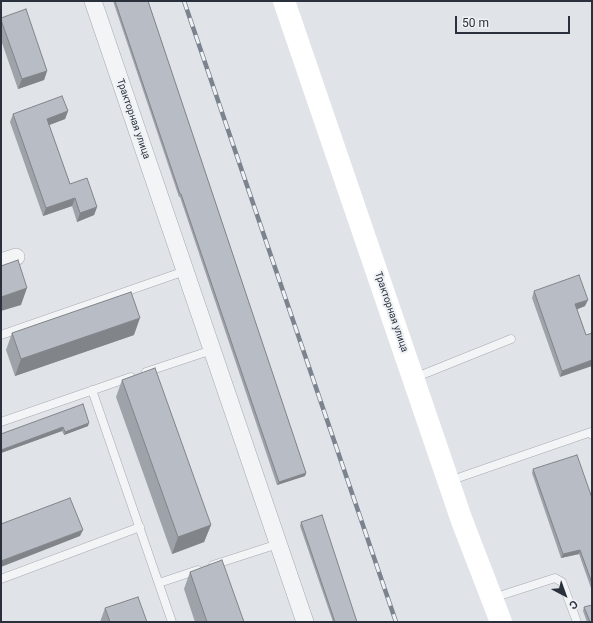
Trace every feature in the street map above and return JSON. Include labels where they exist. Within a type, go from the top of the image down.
[{"type":"street","name":"Тракторная улица","points":[[94,1],[305,622]]},
{"type":"street","name":"Тракторная улица","points":[[284,1],[448,481],[501,622]]},
{"type":"lane","points":[[1,335],[185,271]]},
{"type":"lane","points":[[413,379],[511,339]]},
{"type":"lane","points":[[1,422],[212,350]]},
{"type":"lane","points":[[92,390],[172,622]]},
{"type":"lane","points":[[448,481],[591,432],[592,435]]},
{"type":"lane","points":[[1,579],[140,527]]},
{"type":"lane","points":[[159,583],[278,544]]},
{"type":"lane","points":[[492,598],[555,578],[562,582],[577,622]]},
{"type":"building","points":[[115,1],[148,1],[306,473],[279,482]]},
{"type":"building","points":[[26,9],[47,71],[22,79],[1,18]]},
{"type":"building","points":[[62,96],[68,111],[47,119],[70,184],[87,178],[97,207],[80,213],[75,198],[46,208],[13,114]]},
{"type":"building","points":[[18,260],[27,288],[1,297],[1,266]]},
{"type":"building","points":[[579,275],[588,300],[575,304],[586,335],[592,333],[592,360],[562,371],[534,291]]},
{"type":"building","points":[[131,292],[140,318],[21,359],[12,333]]},
{"type":"building","points":[[155,368],[211,525],[178,537],[122,380]]},
{"type":"building","points":[[83,404],[89,423],[65,432],[63,427],[1,450],[1,434]]},
{"type":"building","points":[[577,455],[592,498],[592,583],[580,550],[563,554],[533,469]]},
{"type":"building","points":[[70,498],[83,530],[1,561],[1,524]]},
{"type":"building","points":[[322,515],[357,622],[335,622],[301,522]]},
{"type":"building","points":[[222,560],[244,622],[207,622],[190,572]]},
{"type":"building","points":[[138,597],[147,622],[110,622],[105,608]]},
{"type":"building","points":[[592,605],[592,622],[590,622],[584,607]]},
{"type":"railway","points":[[184,1],[396,622]]}]
